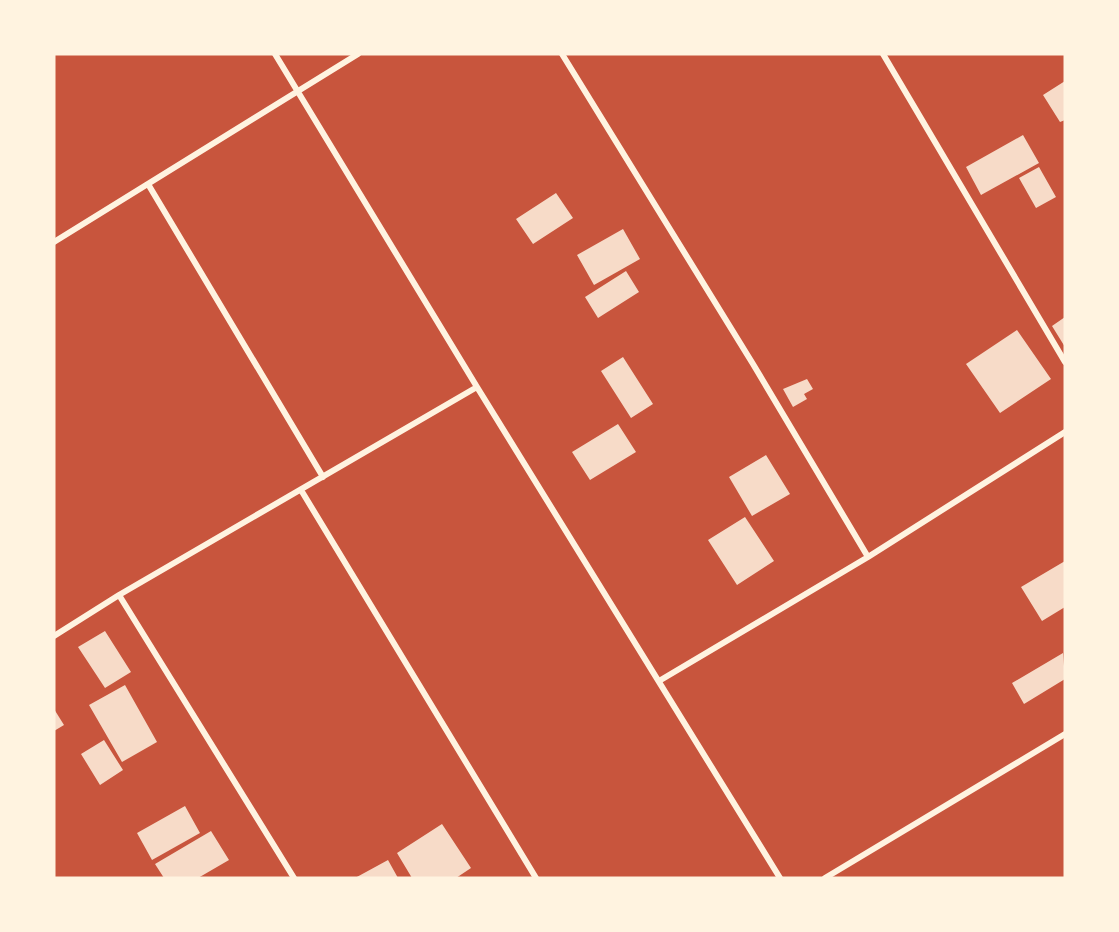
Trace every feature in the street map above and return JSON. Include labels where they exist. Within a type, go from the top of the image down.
[{"type":"street","points":[[276,54],[477,387],[780,878]]},
{"type":"street","points":[[54,242],[358,54]]},
{"type":"street","points":[[562,54],[753,364],[868,557]]},
{"type":"street","points":[[883,54],[1065,362]]},
{"type":"street","points":[[148,184],[323,477]]},
{"type":"street","points":[[54,636],[119,595],[477,387]]},
{"type":"street","points":[[659,681],[868,557],[1065,432]]},
{"type":"street","points":[[301,490],[536,878]]},
{"type":"street","points":[[119,595],[294,878]]},
{"type":"street","points":[[825,878],[1065,734]]},
{"type":"building","points":[[1065,81],[1065,120],[1060,122],[1043,95]]},
{"type":"building","points":[[1023,135],[1039,163],[981,195],[966,167]]},
{"type":"building","points":[[1039,167],[1056,197],[1036,208],[1019,178]]},
{"type":"building","points":[[556,193],[573,218],[533,244],[516,219]]},
{"type":"building","points":[[623,229],[640,259],[594,285],[577,255]]},
{"type":"building","points":[[626,271],[639,292],[598,318],[585,297]]},
{"type":"building","points":[[1065,317],[1065,347],[1052,326]]},
{"type":"building","points":[[1017,330],[1051,379],[1000,413],[966,364]]},
{"type":"building","points":[[623,357],[653,404],[631,418],[601,371]]},
{"type":"building","points":[[807,379],[813,389],[804,394],[807,399],[793,407],[783,389]]},
{"type":"building","points":[[618,424],[636,452],[590,480],[572,452]]},
{"type":"building","points":[[766,455],[790,494],[752,516],[729,477]]},
{"type":"building","points":[[745,517],[774,561],[737,585],[708,540]]},
{"type":"building","points":[[1065,561],[1065,607],[1042,621],[1021,587]]},
{"type":"building","points":[[105,631],[131,672],[105,688],[78,647]]},
{"type":"building","points":[[1063,653],[1065,679],[1024,704],[1012,683]]},
{"type":"building","points":[[125,685],[157,742],[122,762],[89,705]]},
{"type":"building","points":[[54,709],[64,725],[54,731]]},
{"type":"building","points":[[104,740],[123,770],[100,785],[81,754]]},
{"type":"building","points":[[185,806],[200,833],[152,860],[137,833]]},
{"type":"building","points":[[442,824],[471,868],[456,878],[412,878],[397,853]]},
{"type":"building","points":[[211,831],[229,860],[198,878],[164,878],[155,864]]},
{"type":"building","points":[[388,860],[398,878],[355,878]]}]
